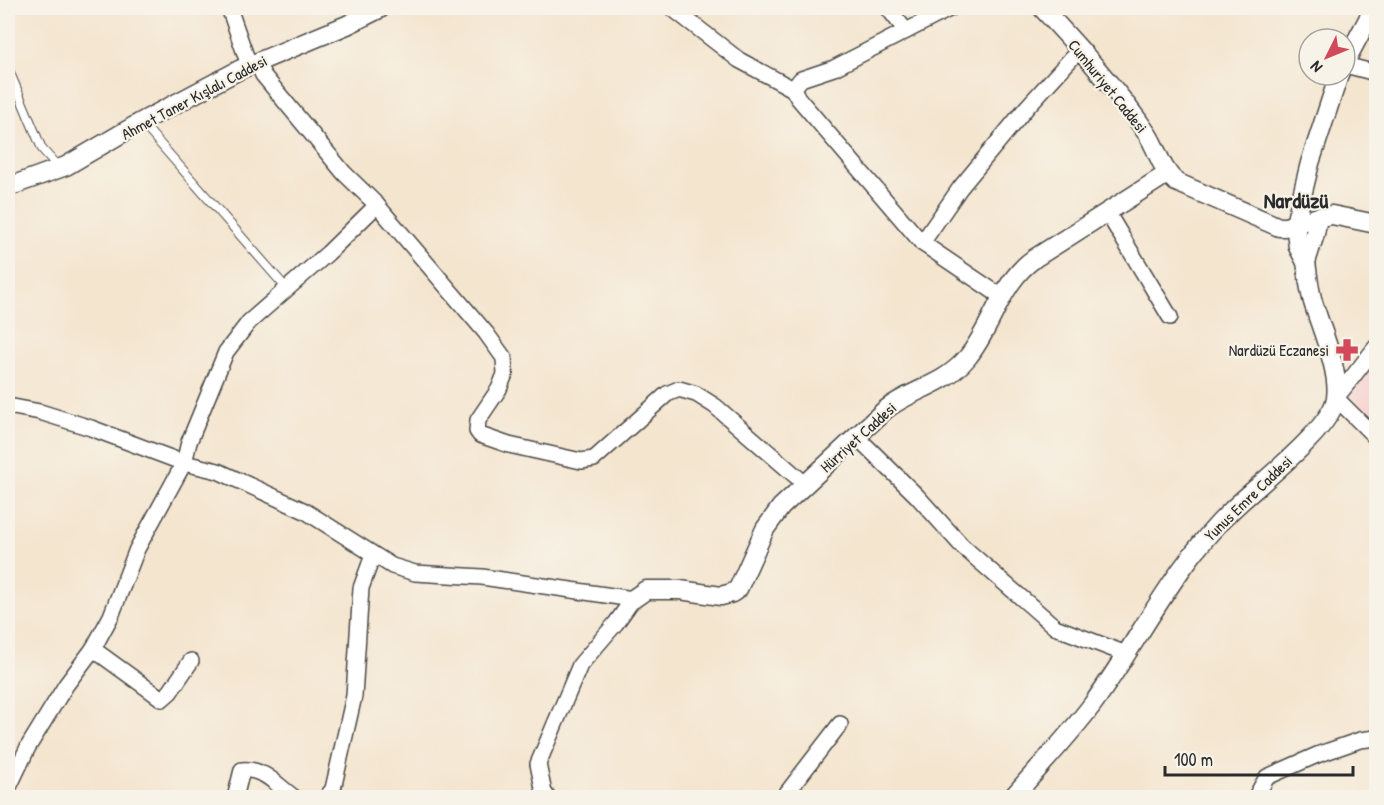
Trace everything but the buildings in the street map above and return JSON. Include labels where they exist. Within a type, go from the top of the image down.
[{"type":"street","points":[[229,8],[253,64],[330,156],[377,206],[486,333],[504,358],[505,374],[499,389],[478,420],[477,430],[480,435],[509,445],[581,461],[594,459],[667,394],[685,389],[715,406],[805,484]]},
{"type":"street","name":"Ahmet Taner Kışlalı Caddesi","points":[[8,187],[60,169],[141,122],[253,64],[381,8]]},
{"type":"street","points":[[672,8],[739,60],[793,89],[798,98],[922,243],[1002,297]]},
{"type":"street","points":[[888,8],[906,31]]},
{"type":"street","points":[[793,89],[801,80],[834,68],[951,8]]},
{"type":"street","name":"Cumhuriyet Caddesi","points":[[1042,8],[1080,49],[1149,136],[1167,174]]},
{"type":"street","points":[[1357,40],[1374,8]]},
{"type":"street","points":[[922,243],[960,188],[1027,107],[1080,49]]},
{"type":"street","points":[[1357,67],[1377,73]]},
{"type":"street","points":[[1335,87],[1310,163],[1295,224],[1298,247],[1306,262],[1312,300],[1332,366],[1336,398],[1377,438]]},
{"type":"street","points":[[1167,174],[1193,190],[1272,225],[1285,227],[1318,217],[1340,215],[1377,224]]},
{"type":"street","name":"Hürriyet Caddesi","points":[[633,599],[646,590],[680,590],[721,596],[738,589],[772,518],[805,484],[897,401],[944,379],[956,369],[974,349],[1013,279],[1026,264],[1167,174]]},
{"type":"street","points":[[8,789],[28,747],[66,685],[93,649],[111,616],[137,549],[184,463],[189,442],[226,352],[249,322],[288,290],[377,206]]},
{"type":"street","points":[[1107,212],[1170,317]]},
{"type":"street","points":[[1306,262],[1318,217]]},
{"type":"street","points":[[1336,398],[1377,347]]},
{"type":"street","name":"Yunus Emre Caddesi","points":[[1012,798],[1092,705],[1200,545],[1230,511],[1314,434],[1333,408],[1336,398]]},
{"type":"street","points":[[8,406],[40,412],[92,428],[184,463],[218,471],[304,511],[392,566],[415,573],[482,577],[633,599],[580,665],[538,764],[544,797]]},
{"type":"street","points":[[857,436],[917,496],[962,546],[1055,627],[1126,654]]},
{"type":"street","points":[[326,798],[333,789],[354,696],[361,588],[373,555]]},
{"type":"street","points":[[93,649],[142,682],[162,699],[170,692],[191,661]]},
{"type":"street","points":[[783,798],[788,788],[840,724]]},
{"type":"street","points":[[1255,798],[1267,777],[1360,740],[1377,738]]},
{"type":"street","points":[[235,798],[242,770],[253,769],[270,777],[295,798]]},
{"type":"lane","points":[[8,68],[42,149],[60,169]]},
{"type":"lane","points":[[141,122],[288,290]]},
{"type":"shaded area","points":[[1376,356],[1376,421],[1352,397],[1349,389]]},
{"type":"place","name":"Nardüzü Eczanesi","points":[[1347,350]]},
{"type":"district","name":"Nardüzü","points":[[1296,200]]}]
